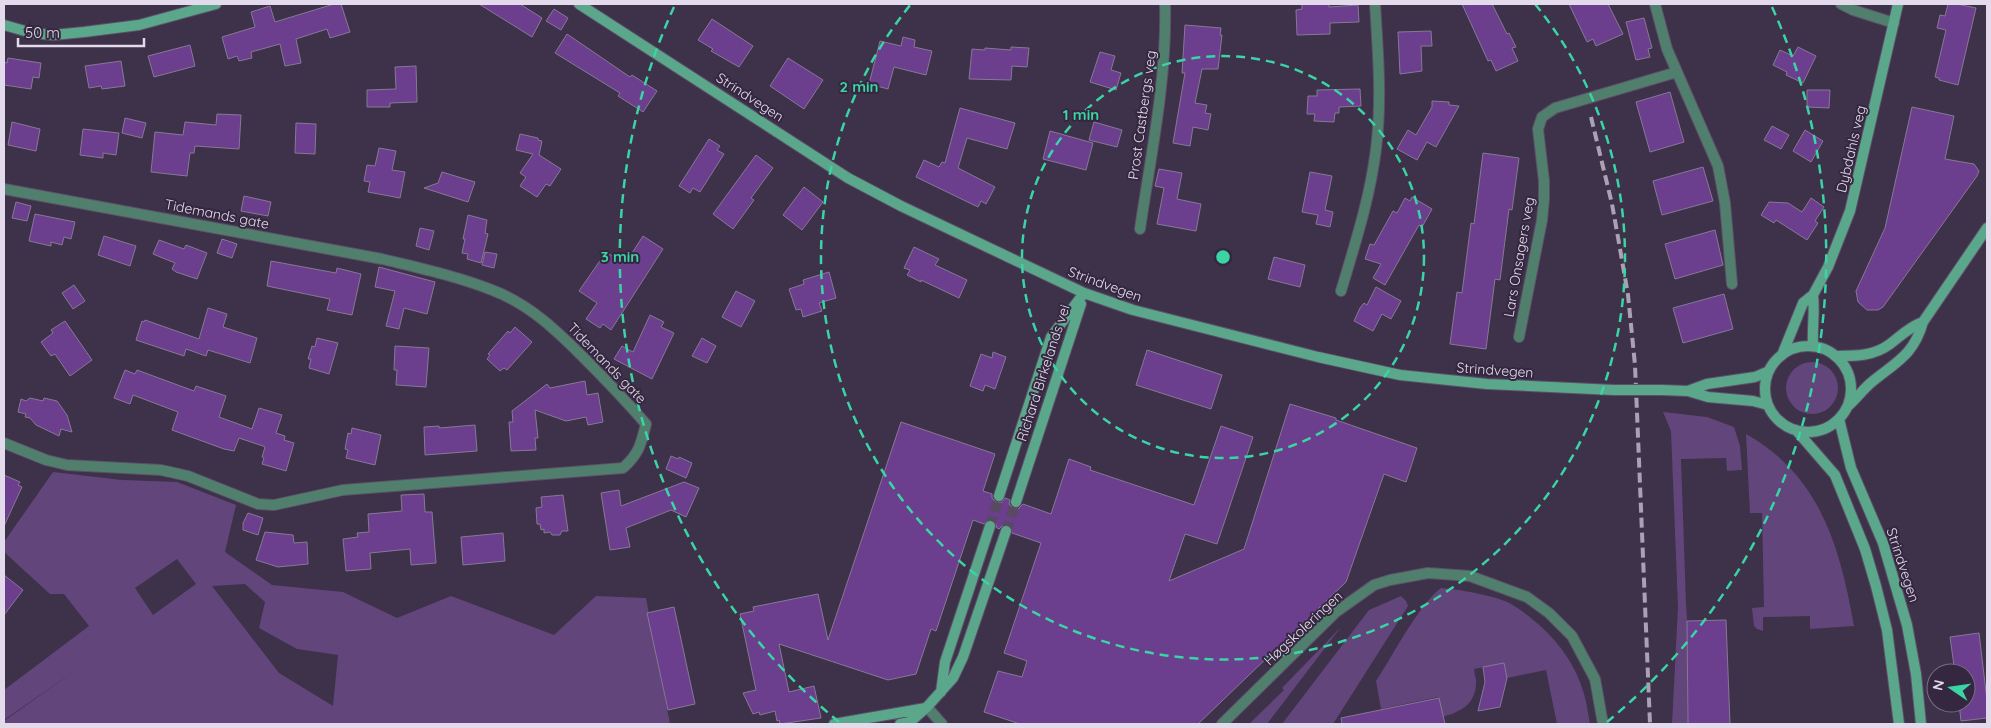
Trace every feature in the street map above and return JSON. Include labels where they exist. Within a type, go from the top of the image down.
[{"type":"street","points":[[4,26],[32,33],[53,35],[84,32],[139,24],[216,4]]},
{"type":"street","name":"Strindvegen","points":[[579,4],[848,178],[900,206],[1084,293],[1132,310],[1318,357],[1400,375],[1487,384],[1614,390],[1688,391],[1708,397],[1753,401],[1768,405]]},
{"type":"street","name":"Prost Castbergs veg","points":[[1140,229],[1163,80],[1166,40],[1165,4]]},
{"type":"street","points":[[1341,291],[1363,218],[1376,149],[1379,85],[1375,4]]},
{"type":"street","points":[[1655,4],[1667,49],[1718,166],[1725,204],[1732,284]]},
{"type":"street","points":[[1841,4],[1853,10],[1894,23]]},
{"type":"street","name":"Dybdahls veg","points":[[1782,355],[1803,303],[1813,295],[1828,267],[1850,211],[1898,4]]},
{"type":"street","name":"Lars Onsagers veg","points":[[1519,337],[1543,206],[1544,182],[1538,129],[1542,117],[1555,108],[1677,72]]},
{"type":"street","name":"Tidemands gate","points":[[4,188],[382,260],[441,273],[493,290],[522,305],[549,323],[619,392],[646,424],[640,449],[634,459],[623,468],[343,490],[274,505],[258,504],[188,476],[161,470],[67,465],[39,458],[4,443]]},
{"type":"street","points":[[1848,407],[1851,393],[1850,378],[1845,366],[1837,356],[1826,349],[1813,346],[1796,348],[1782,355],[1769,371],[1765,392],[1768,405],[1775,416],[1785,425],[1796,430],[1810,432],[1831,426],[1872,382],[1902,359],[1918,338],[1923,322],[1987,228]]},
{"type":"street","name":"Richard Birkelands vei","points":[[1016,502],[1084,293]]},
{"type":"street","name":"Richard Birkelands vei","points":[[999,496],[1052,337],[1084,293]]},
{"type":"street","name":"Dybdahls veg","points":[[1813,295],[1813,346]]},
{"type":"street","points":[[1837,356],[1864,355],[1875,352],[1889,345],[1911,326],[1923,322]]},
{"type":"street","name":"Strindvegen","points":[[1688,391],[1707,384],[1756,377],[1769,371]]},
{"type":"street","name":"Strindvegen","points":[[1839,419],[1851,468],[1883,543],[1907,625],[1916,674],[1921,724]]},
{"type":"street","points":[[1796,430],[1835,476],[1865,549],[1887,630],[1899,724]]},
{"type":"street","points":[[941,693],[946,662],[990,526]]},
{"type":"street","points":[[900,724],[910,722],[941,693],[953,678],[963,657],[1006,532]]},
{"type":"street","name":"Høgskoleringen","points":[[1222,724],[1336,612],[1374,584],[1428,573],[1470,576],[1527,597],[1549,613],[1572,636],[1595,679],[1603,724]]},
{"type":"street","points":[[834,724],[927,707]]},
{"type":"street","points":[[927,707],[942,724]]},
{"type":"shaded area","points":[[1807,362],[1817,362],[1831,369],[1838,383],[1838,393],[1831,407],[1817,414],[1807,414],[1797,410],[1790,403],[1786,393],[1786,383],[1790,373],[1797,366]]},
{"type":"shaded area","points":[[1663,412],[1707,417],[1734,427],[1740,446],[1742,470],[1727,471],[1726,458],[1681,459],[1686,604],[1691,675],[1687,675],[1688,724],[1672,724],[1678,607],[1671,431]]},
{"type":"shaded area","points":[[1746,434],[1772,451],[1793,471],[1823,516],[1842,569],[1854,626],[1810,629],[1810,616],[1763,617],[1763,631],[1754,626],[1752,608],[1764,607],[1762,513],[1750,513]]},
{"type":"shaded area","points":[[53,472],[122,480],[177,482],[236,505],[225,552],[272,585],[343,592],[397,618],[451,596],[554,635],[596,596],[646,598],[670,724],[4,724],[4,721],[76,670],[4,720],[4,690],[89,626],[64,594],[50,594],[4,552],[4,542]],"holes":[[[177,559],[196,584],[153,615],[135,588]],[[245,584],[265,602],[259,628],[297,649],[338,655],[333,706],[279,673],[212,586]]]},
{"type":"shaded area","points":[[1441,588],[1477,593],[1505,601],[1523,612],[1546,631],[1573,667],[1584,694],[1590,724],[1557,724],[1546,670],[1507,678],[1504,663],[1474,669],[1476,682],[1473,697],[1460,710],[1449,715],[1442,717],[1438,697],[1381,709],[1376,681],[1415,618]]},
{"type":"shaded area","points":[[1401,596],[1408,606],[1333,724],[1282,724],[1369,610]]},
{"type":"shaded area","points":[[1341,627],[1267,724],[1249,724],[1284,690],[1282,688]]},
{"type":"building","points":[[334,4],[341,4],[350,32],[330,38],[327,29],[296,39],[301,63],[285,66],[280,44],[251,52],[252,58],[239,61],[237,56],[228,59],[222,37],[255,27],[251,12],[270,6],[275,22]]},
{"type":"building","points":[[479,4],[520,4],[542,18],[532,37]]},
{"type":"building","points":[[1302,4],[1329,4],[1329,7],[1358,5],[1359,22],[1330,23],[1330,34],[1297,35],[1296,10],[1302,9]]},
{"type":"building","points":[[1462,4],[1492,4],[1507,34],[1509,33],[1516,47],[1512,48],[1518,61],[1496,71],[1491,60],[1488,61]]},
{"type":"building","points":[[1569,4],[1608,4],[1623,34],[1596,46],[1593,39],[1587,42]]},
{"type":"building","points":[[1948,4],[1976,8],[1958,85],[1939,80],[1939,78],[1935,77],[1946,30],[1937,28],[1940,15],[1945,16]]},
{"type":"building","points":[[554,9],[568,18],[561,30],[546,21]]},
{"type":"building","points":[[1644,18],[1652,48],[1648,49],[1650,57],[1636,60],[1626,22]]},
{"type":"building","points":[[712,19],[753,46],[739,67],[711,51],[713,49],[698,40]]},
{"type":"building","points":[[1185,25],[1221,28],[1220,35],[1222,35],[1218,69],[1202,69],[1195,103],[1207,105],[1205,113],[1211,114],[1208,130],[1193,127],[1190,146],[1173,143],[1185,73],[1182,73]]},
{"type":"building","points":[[1431,31],[1432,46],[1421,46],[1422,71],[1400,74],[1398,32]]},
{"type":"building","points":[[567,34],[630,77],[632,75],[657,91],[643,112],[618,96],[620,93],[555,53]]},
{"type":"building","points":[[903,37],[915,40],[914,47],[932,51],[926,75],[894,67],[888,89],[869,84],[880,41],[901,46]]},
{"type":"building","points":[[190,45],[195,66],[154,77],[148,56]]},
{"type":"building","points":[[1011,47],[1029,48],[1027,67],[1012,66],[1011,80],[969,79],[972,49],[1011,50]]},
{"type":"building","points":[[1798,47],[1816,56],[1803,83],[1786,75],[1787,72],[1773,65],[1780,50],[1793,56]]},
{"type":"building","points":[[1100,52],[1115,56],[1111,70],[1121,73],[1116,90],[1090,82]]},
{"type":"building","points":[[8,58],[41,63],[39,78],[33,77],[31,89],[4,85],[4,62],[7,63]]},
{"type":"building","points":[[788,58],[823,80],[804,109],[770,86]]},
{"type":"building","points":[[121,61],[125,86],[102,89],[101,86],[89,88],[85,66]]},
{"type":"building","points":[[416,66],[417,102],[390,103],[390,107],[367,107],[367,90],[396,89],[395,67]]},
{"type":"building","points":[[1360,89],[1361,106],[1339,107],[1339,113],[1335,113],[1334,122],[1314,121],[1315,114],[1307,114],[1308,96],[1317,96],[1317,90]]},
{"type":"building","points":[[1807,90],[1830,90],[1829,108],[1807,107]]},
{"type":"building","points":[[1670,92],[1684,142],[1650,152],[1636,102]]},
{"type":"building","points":[[1432,101],[1449,102],[1449,105],[1459,106],[1436,147],[1427,142],[1417,160],[1397,149],[1408,130],[1416,135],[1432,107]]},
{"type":"building","points":[[1912,107],[1954,116],[1945,159],[1974,164],[1979,171],[1883,307],[1878,310],[1867,310],[1858,302],[1856,291],[1885,228]]},
{"type":"building","points":[[960,108],[1015,123],[1007,149],[967,138],[958,168],[995,187],[986,204],[981,201],[978,207],[916,177],[924,160],[939,167],[942,162],[945,163]]},
{"type":"building","points":[[217,114],[241,115],[239,149],[195,146],[194,153],[190,153],[187,176],[151,172],[155,132],[183,135],[185,122],[216,125]]},
{"type":"building","points":[[125,118],[146,123],[142,138],[122,133]]},
{"type":"building","points":[[12,122],[40,129],[36,151],[8,145]]},
{"type":"building","points":[[1094,122],[1122,130],[1117,147],[1089,140]]},
{"type":"building","points":[[296,123],[316,124],[315,154],[295,153]]},
{"type":"building","points":[[1772,126],[1789,135],[1781,149],[1764,140]]},
{"type":"building","points":[[83,129],[119,133],[116,155],[103,153],[103,158],[80,155]]},
{"type":"building","points":[[1805,130],[1823,141],[1811,162],[1793,151]]},
{"type":"building","points":[[1050,131],[1093,143],[1086,170],[1043,159]]},
{"type":"building","points":[[520,134],[538,138],[538,140],[542,141],[539,155],[561,169],[550,186],[546,184],[537,197],[520,186],[526,177],[520,173],[533,154],[516,150]]},
{"type":"building","points":[[709,139],[720,146],[717,150],[724,154],[700,192],[693,188],[690,193],[679,186]]},
{"type":"building","points":[[379,148],[396,151],[392,170],[405,172],[400,198],[368,192],[370,182],[364,181],[367,165],[375,166]]},
{"type":"building","points":[[1483,153],[1519,158],[1512,210],[1509,209],[1500,280],[1495,279],[1486,349],[1450,344],[1457,292],[1462,293],[1471,223],[1474,224]]},
{"type":"building","points":[[756,155],[773,168],[751,198],[754,200],[733,229],[713,214]]},
{"type":"building","points":[[1703,167],[1713,201],[1662,215],[1653,181]]},
{"type":"building","points":[[1159,169],[1182,173],[1177,199],[1201,204],[1196,231],[1157,224],[1164,188],[1155,186]]},
{"type":"building","points":[[442,172],[475,182],[468,202],[424,188],[438,183]]},
{"type":"building","points":[[1310,172],[1332,176],[1325,210],[1333,212],[1330,227],[1316,224],[1318,215],[1302,212]]},
{"type":"building","points":[[804,187],[823,202],[802,230],[783,215]]},
{"type":"building","points":[[244,196],[271,202],[268,216],[241,211]]},
{"type":"building","points":[[1412,197],[1432,209],[1422,227],[1419,225],[1385,285],[1373,278],[1381,264],[1365,259],[1370,244],[1374,245],[1393,211],[1397,213],[1405,198],[1410,201]]},
{"type":"building","points":[[1811,198],[1824,207],[1815,221],[1818,223],[1807,240],[1776,220],[1774,223],[1761,215],[1769,202],[1788,203],[1802,212]]},
{"type":"building","points":[[16,202],[31,206],[27,221],[12,218]]},
{"type":"building","points":[[35,214],[75,222],[71,239],[64,237],[62,245],[51,242],[51,246],[29,241]]},
{"type":"building","points":[[468,215],[487,220],[485,233],[488,234],[481,263],[467,259],[468,254],[462,253]]},
{"type":"building","points":[[420,228],[434,231],[429,250],[416,246]]},
{"type":"building","points":[[1715,230],[1723,265],[1675,279],[1665,244]]},
{"type":"building","points":[[104,236],[136,246],[130,266],[98,255]]},
{"type":"building","points":[[643,236],[663,249],[611,330],[603,324],[600,328],[586,319],[597,303],[579,291],[606,252],[625,264]]},
{"type":"building","points":[[222,239],[237,244],[232,258],[217,253]]},
{"type":"building","points":[[159,240],[184,249],[186,245],[207,253],[197,279],[176,272],[172,269],[175,263],[153,254]]},
{"type":"building","points":[[914,247],[939,259],[935,265],[967,280],[959,298],[907,275],[910,270],[904,268]]},
{"type":"building","points":[[485,252],[497,254],[494,268],[482,265]]},
{"type":"building","points":[[1274,257],[1305,265],[1300,287],[1268,279]]},
{"type":"building","points":[[271,261],[336,273],[337,268],[361,274],[352,315],[327,310],[330,299],[267,286]]},
{"type":"building","points":[[379,267],[435,282],[427,314],[404,308],[399,329],[386,326],[395,291],[375,287]]},
{"type":"building","points":[[829,272],[836,298],[819,303],[822,311],[803,317],[801,309],[796,310],[789,289],[804,284],[803,280]]},
{"type":"building","points":[[74,285],[85,301],[73,309],[62,293]]},
{"type":"building","points":[[1376,287],[1401,301],[1391,319],[1382,314],[1373,331],[1354,321],[1364,303],[1367,305]]},
{"type":"building","points":[[736,291],[755,301],[741,327],[722,317]]},
{"type":"building","points":[[1724,294],[1733,329],[1683,343],[1673,308]]},
{"type":"building","points":[[208,308],[227,314],[223,327],[257,338],[250,363],[208,350],[206,356],[186,349],[184,356],[136,340],[142,321],[144,322],[145,320],[199,339]]},
{"type":"building","points":[[650,315],[664,322],[661,327],[674,333],[652,379],[614,359],[622,346],[633,352]]},
{"type":"building","points":[[65,321],[92,360],[70,376],[55,354],[51,356],[41,342],[53,333],[51,330]]},
{"type":"building","points":[[515,327],[532,342],[507,370],[504,368],[500,371],[487,359],[490,355],[488,354],[508,331],[510,333]]},
{"type":"building","points":[[317,338],[338,343],[329,374],[309,368],[311,359],[308,359],[312,346],[315,347]]},
{"type":"building","points":[[702,338],[716,346],[707,363],[692,356]]},
{"type":"building","points":[[395,346],[429,348],[426,387],[396,385],[397,370],[394,370]]},
{"type":"building","points":[[1147,350],[1222,375],[1211,409],[1136,385]]},
{"type":"building","points":[[993,352],[1006,357],[995,389],[985,385],[983,391],[970,386],[981,354],[992,358]]},
{"type":"building","points":[[125,370],[135,374],[137,370],[194,391],[196,386],[226,396],[219,417],[252,429],[259,408],[282,415],[276,433],[285,436],[284,440],[294,443],[286,471],[262,464],[265,447],[263,446],[239,438],[234,451],[224,449],[172,430],[178,412],[133,395],[130,404],[114,398]]},
{"type":"building","points":[[585,381],[587,395],[598,393],[603,422],[588,425],[586,417],[566,421],[535,410],[538,438],[535,438],[536,450],[511,451],[509,422],[513,422],[512,411],[547,384],[550,388]]},
{"type":"building","points":[[30,398],[43,401],[44,398],[57,401],[67,415],[72,432],[61,429],[59,436],[36,425],[30,418],[25,417],[26,414],[18,412],[21,399],[26,401]]},
{"type":"building","points":[[1290,404],[1336,418],[1336,420],[1417,448],[1406,482],[1384,474],[1346,582],[1198,724],[1020,724],[984,712],[998,671],[1022,677],[1027,661],[1004,653],[1041,543],[1012,533],[1011,527],[1008,524],[999,529],[995,522],[989,519],[984,524],[973,520],[936,631],[931,629],[916,674],[888,680],[779,644],[789,692],[814,686],[821,718],[780,724],[779,720],[777,721],[775,711],[760,715],[759,712],[753,714],[743,693],[756,690],[740,614],[754,611],[753,607],[818,594],[828,640],[901,422],[995,454],[983,491],[992,494],[992,498],[996,502],[1001,503],[1005,498],[1010,500],[1009,504],[1013,508],[1018,509],[1023,504],[1051,514],[1069,459],[1091,467],[1090,470],[1194,505],[1221,426],[1253,437],[1217,544],[1185,534],[1169,581],[1244,549]]},
{"type":"building","points":[[475,425],[477,451],[425,455],[424,427],[439,426],[439,428]]},
{"type":"building","points":[[352,428],[381,435],[375,465],[346,458],[348,450],[345,449],[348,433],[351,434]]},
{"type":"building","points":[[671,456],[678,459],[679,457],[692,463],[686,478],[666,469]]},
{"type":"building","points":[[4,475],[20,482],[18,485],[22,487],[4,526]]},
{"type":"building","points":[[684,482],[699,488],[686,517],[671,510],[626,528],[630,547],[610,550],[601,493],[619,490],[621,506]]},
{"type":"building","points":[[424,494],[425,512],[432,512],[436,563],[411,565],[410,549],[370,553],[371,569],[346,571],[343,539],[358,537],[357,533],[369,532],[368,514],[402,511],[401,495]]},
{"type":"building","points":[[563,495],[568,531],[562,531],[560,535],[552,535],[550,532],[544,533],[544,529],[541,530],[540,524],[537,524],[536,508],[542,507],[541,497]]},
{"type":"building","points":[[248,513],[263,518],[258,535],[243,530],[243,523]]},
{"type":"building","points":[[265,532],[293,535],[294,543],[307,542],[308,564],[278,567],[256,560]]},
{"type":"building","points":[[503,533],[505,561],[463,565],[461,537]]},
{"type":"building","points":[[4,575],[23,590],[4,615]]},
{"type":"building","points":[[674,607],[695,704],[668,710],[647,613]]},
{"type":"building","points":[[1726,620],[1730,724],[1688,724],[1687,621]]},
{"type":"building","points":[[1979,633],[1987,700],[1987,718],[1961,721],[1960,713],[1976,713],[1976,663],[1954,663],[1950,637]]},
{"type":"building","points":[[1504,663],[1507,678],[1500,707],[1478,711],[1485,682],[1483,667]]},
{"type":"building","points":[[1439,698],[1445,724],[1342,724],[1341,718]]},
{"type":"tunnel","points":[[990,526],[999,496]]},
{"type":"tunnel","points":[[1006,531],[1016,502]]},
{"type":"railway","points":[[1591,117],[1612,204],[1619,243],[1628,295],[1635,365],[1650,724]]}]
